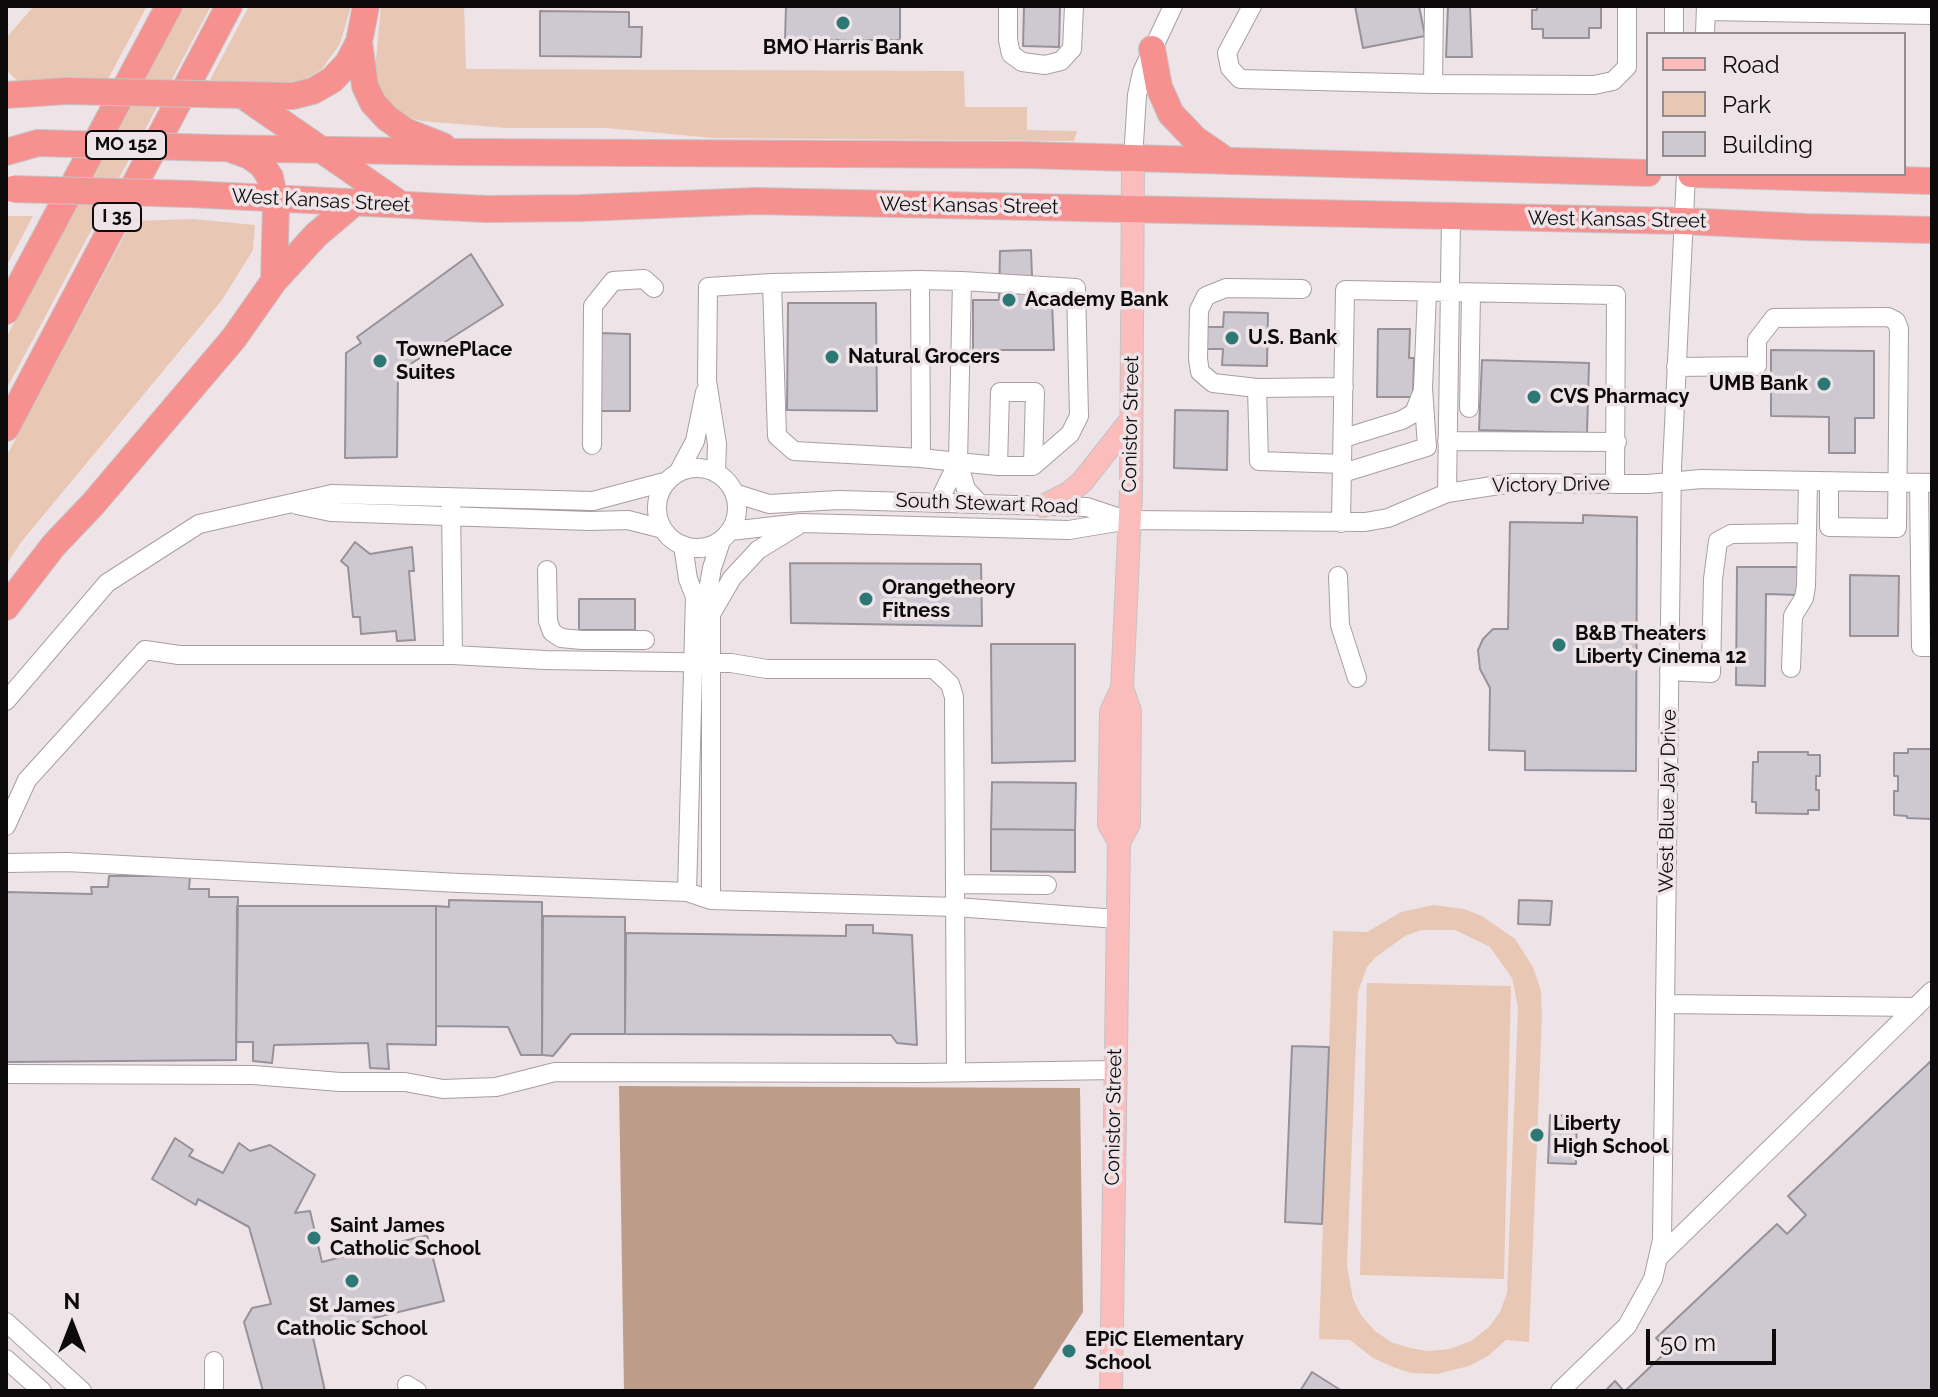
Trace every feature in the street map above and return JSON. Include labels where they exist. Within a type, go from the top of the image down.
[{"type":"highway","name":"I 35","points":[[6,311],[169,6]]},
{"type":"highway","name":"I 35","points":[[6,428],[229,6]]},
{"type":"highway","points":[[7,94],[67,91],[293,96],[313,91],[332,80],[348,63],[359,42],[366,6]]},
{"type":"highway","points":[[359,42],[365,86],[380,111],[405,131],[461,152]]},
{"type":"highway","points":[[1152,49],[1159,87],[1171,114],[1195,139],[1227,161]]},
{"type":"highway","points":[[242,95],[401,205]]},
{"type":"highway","name":"MO 152","points":[[6,142],[221,148]]},
{"type":"highway","points":[[6,152],[38,143]]},
{"type":"highway","points":[[221,148],[837,153],[1646,173]]},
{"type":"highway","points":[[221,148],[250,156],[262,165],[270,177],[275,197],[274,281]]},
{"type":"highway","points":[[1758,176],[1932,181]]},
{"type":"highway","name":"West Kansas Street","points":[[10,189],[275,197],[471,208],[581,208],[756,201],[1682,221],[1932,230]]},
{"type":"highway","points":[[6,607],[54,545],[93,504],[234,338],[274,281],[316,235],[355,202]]},
{"type":"main road","name":"Conistor Street","points":[[1111,1391],[1119,842],[1109,824],[1110,743],[1111,712],[1122,688],[1131,493],[1133,159]]},
{"type":"main road","points":[[1043,506],[1082,482],[1130,421]]},
{"type":"street","points":[[1008,6],[1011,54],[1022,62],[1045,65],[1061,61],[1072,49],[1074,6]]},
{"type":"street","points":[[1133,159],[1137,95],[1142,72],[1173,6]]},
{"type":"street","points":[[1252,6],[1227,53],[1230,68],[1240,79],[1594,85],[1613,81],[1627,67],[1627,6]]},
{"type":"street","points":[[1433,84],[1434,6]]},
{"type":"street","points":[[1674,6],[1674,32]]},
{"type":"street","points":[[1705,32],[1706,9],[1932,15]]},
{"type":"street","name":"West Blue Jay Drive","points":[[1560,1391],[1627,1326],[1653,1279],[1662,1240],[1672,483],[1682,221],[1688,176]]},
{"type":"street","points":[[1447,493],[1451,216]]},
{"type":"street","points":[[592,445],[593,306],[613,281],[644,279],[654,288]]},
{"type":"street","points":[[920,280],[921,458]]},
{"type":"street","points":[[716,473],[717,444],[707,381],[708,287],[772,283],[920,280],[1076,288],[1079,416],[1070,434],[1033,466],[794,451],[777,436],[772,283]]},
{"type":"street","points":[[962,281],[958,462],[966,489],[979,503]]},
{"type":"street","points":[[1302,289],[1226,288],[1206,296],[1199,310],[1200,372],[1213,383],[1257,388],[1344,387]]},
{"type":"street","points":[[1341,523],[1345,290],[1616,295],[1615,484]]},
{"type":"street","points":[[1257,388],[1259,461],[1343,468],[1427,447],[1423,388],[1427,293]]},
{"type":"street","points":[[1469,441],[1471,294]]},
{"type":"street","points":[[1676,367],[1757,366],[1757,340],[1774,318],[1888,317],[1896,321],[1899,329],[1897,528],[1829,527],[1829,481]]},
{"type":"street","points":[[707,381],[695,441],[661,492],[657,504],[658,517],[671,539],[683,545],[709,547],[726,536]]},
{"type":"street","points":[[1344,438],[1402,420],[1414,413],[1420,405],[1423,388]]},
{"type":"street","points":[[998,466],[1000,392],[1035,392],[1033,466]]},
{"type":"street","points":[[1447,441],[1617,442]]},
{"type":"street","points":[[938,503],[958,462]]},
{"type":"street","points":[[6,701],[107,583],[199,524],[290,503],[331,512],[593,501],[690,469],[716,473],[727,481],[737,506],[736,519],[712,568],[707,596],[711,614]]},
{"type":"street","name":"Victory Drive","points":[[1129,520],[1365,522],[1388,518],[1447,493],[1512,483],[1672,483],[1701,479],[1925,483]]},
{"type":"street","points":[[1791,668],[1793,616],[1804,598],[1806,586],[1808,481]]},
{"type":"street","points":[[1925,483],[1921,647],[1932,647]]},
{"type":"street","name":"South Stewart Road","points":[[734,493],[769,504],[839,500],[1087,507],[1129,520]]},
{"type":"street","points":[[451,507],[589,521],[628,520],[663,529]]},
{"type":"street","points":[[451,507],[453,655]]},
{"type":"street","name":"South Stewart Road","points":[[726,536],[801,523],[1069,530],[1129,520]]},
{"type":"street","points":[[687,892],[702,664],[711,614],[732,578],[758,550],[801,523]]},
{"type":"street","points":[[1669,671],[1711,673],[1715,550],[1718,541],[1731,534],[1807,533]]},
{"type":"street","points":[[683,545],[688,579],[695,597],[702,664],[711,900]]},
{"type":"street","points":[[547,570],[548,621],[552,632],[561,638],[582,640],[645,640]]},
{"type":"street","points":[[1338,576],[1340,625],[1357,678]]},
{"type":"street","points":[[6,826],[27,780],[145,650],[179,655],[453,655],[767,669],[934,669],[950,684],[954,697],[956,1071]]},
{"type":"street","points":[[6,863],[67,862],[446,883],[687,892],[711,900],[956,907],[1117,919]]},
{"type":"street","points":[[955,884],[1047,885]]},
{"type":"street","points":[[1658,1258],[1932,991]]},
{"type":"street","points":[[1665,1004],[1916,1007]]},
{"type":"street","points":[[6,1074],[253,1075],[340,1082],[405,1082],[443,1089],[496,1087],[555,1072],[1115,1070]]},
{"type":"street","points":[[6,1322],[82,1391]]},
{"type":"street","points":[[6,1359],[42,1391]]},
{"type":"street","points":[[214,1361],[214,1391]]},
{"type":"green space","points":[[34,6],[147,6],[108,79],[17,80],[6,70],[6,38]]},
{"type":"green space","points":[[183,6],[211,6],[6,390],[6,338]]},
{"type":"green space","points":[[249,6],[351,6],[340,44],[322,69],[302,81],[264,85],[210,80]]},
{"type":"green space","points":[[381,6],[464,6],[466,69],[964,71],[965,107],[1027,107],[1027,130],[1077,131],[1074,141],[713,138],[606,128],[506,128],[422,121],[398,115],[376,92]]},
{"type":"green space","points":[[6,216],[33,216],[6,267]]},
{"type":"green space","points":[[193,219],[255,225],[253,250],[222,300],[22,541],[6,565],[6,457],[132,221]]},
{"type":"green space","points":[[1433,905],[1464,909],[1482,916],[1515,939],[1533,967],[1541,991],[1529,1342],[1506,1340],[1488,1356],[1469,1366],[1437,1374],[1411,1373],[1393,1367],[1373,1358],[1350,1340],[1319,1339],[1333,931],[1367,932],[1401,912]],"holes":[[[1421,930],[1455,930],[1490,947],[1512,978],[1518,1008],[1507,1293],[1500,1312],[1489,1327],[1471,1341],[1450,1349],[1428,1351],[1391,1342],[1375,1331],[1361,1315],[1353,1299],[1347,1266],[1358,992],[1367,967],[1405,936]]]},
{"type":"green space","points":[[1367,983],[1511,986],[1504,1279],[1360,1275]]},
{"type":"shaded area","points":[[619,1086],[1080,1088],[1083,1312],[1032,1391],[624,1391]]},
{"type":"building","name":"BMO Harris Bank","points":[[786,6],[900,6],[900,40],[785,40]]},
{"type":"building","points":[[1024,6],[1060,6],[1059,47],[1023,46]]},
{"type":"building","points":[[1355,6],[1419,6],[1425,36],[1363,48]]},
{"type":"building","points":[[1448,6],[1470,6],[1472,57],[1446,57]]},
{"type":"building","points":[[1537,6],[1601,6],[1601,28],[1589,28],[1589,38],[1543,38],[1543,29],[1532,29],[1532,10],[1537,10]]},
{"type":"building","points":[[540,11],[629,12],[629,27],[642,27],[641,57],[540,56]]},
{"type":"building","name":"Academy Bank","points":[[1031,250],[1033,302],[1052,302],[1054,350],[973,350],[973,300],[999,300],[1000,251]]},
{"type":"building","name":"TownePlace Suites","points":[[471,254],[503,305],[398,372],[397,457],[345,458],[346,353],[361,343],[357,337]]},
{"type":"building","name":"Natural Grocers","points":[[788,303],[876,303],[877,411],[787,410]]},
{"type":"building","name":"U.S. Bank","points":[[1224,312],[1268,313],[1267,366],[1222,365],[1223,349],[1195,349],[1196,327],[1223,327]]},
{"type":"building","points":[[1378,329],[1410,329],[1409,358],[1414,358],[1413,397],[1377,397]]},
{"type":"building","points":[[600,333],[630,334],[630,411],[601,411]]},
{"type":"building","points":[[1771,350],[1874,351],[1874,418],[1855,418],[1855,453],[1829,453],[1829,417],[1771,416]]},
{"type":"building","name":"CVS Pharmacy","points":[[1482,360],[1589,363],[1587,433],[1479,430]]},
{"type":"building","points":[[1175,410],[1228,411],[1227,470],[1174,468]]},
{"type":"building","name":"B&B Theaters Liberty Cinema 12","points":[[1583,515],[1637,517],[1636,771],[1525,770],[1525,751],[1489,750],[1490,688],[1480,669],[1478,650],[1493,629],[1508,629],[1510,522],[1583,523]]},
{"type":"building","points":[[355,542],[370,554],[412,547],[414,571],[409,571],[415,640],[397,641],[396,631],[361,634],[360,617],[353,617],[348,567],[341,561]]},
{"type":"building","points":[[790,563],[981,564],[982,626],[791,623]]},
{"type":"building","points":[[1737,567],[1798,567],[1798,595],[1766,594],[1765,686],[1736,685]]},
{"type":"building","points":[[1850,575],[1899,576],[1898,636],[1850,636]]},
{"type":"building","points":[[579,599],[635,599],[635,630],[579,630]]},
{"type":"building","points":[[991,644],[1075,644],[1075,761],[992,763]]},
{"type":"building","points":[[1908,749],[1932,749],[1932,819],[1894,815],[1894,791],[1898,791],[1898,776],[1894,776],[1894,753],[1908,753]]},
{"type":"building","points":[[1758,752],[1808,752],[1808,755],[1820,755],[1820,776],[1816,776],[1819,810],[1808,810],[1808,814],[1756,813],[1756,802],[1752,802],[1753,762],[1758,762]]},
{"type":"building","points":[[992,782],[1076,783],[1075,830],[991,829]]},
{"type":"building","points":[[991,829],[1075,830],[1075,872],[991,871]]},
{"type":"building","points":[[109,876],[190,876],[189,889],[209,889],[209,897],[238,897],[236,1060],[6,1062],[6,892],[92,894],[91,887],[108,887]]},
{"type":"building","points":[[449,900],[542,902],[542,1055],[521,1055],[508,1027],[436,1026],[436,906],[449,907]]},
{"type":"building","points":[[1519,900],[1552,901],[1550,925],[1518,924]]},
{"type":"building","points":[[237,906],[436,906],[436,1045],[387,1044],[389,1069],[370,1068],[368,1043],[274,1045],[272,1063],[253,1061],[253,1042],[236,1042]]},
{"type":"building","points":[[543,916],[625,917],[625,1034],[571,1034],[553,1056],[542,1055]]},
{"type":"building","points":[[846,925],[873,925],[873,933],[912,935],[917,1045],[897,1043],[891,1035],[625,1034],[626,933],[846,936]]},
{"type":"building","points":[[1292,1046],[1329,1047],[1322,1224],[1285,1222]]},
{"type":"building","points":[[1932,1060],[1932,1391],[1625,1391],[1668,1350],[1656,1338],[1777,1224],[1787,1234],[1806,1215],[1788,1196]]},
{"type":"building","points":[[1550,1115],[1577,1116],[1576,1164],[1548,1163]]},
{"type":"building","name":"St James Catholic School","points":[[175,1138],[193,1150],[189,1156],[223,1173],[239,1143],[250,1151],[270,1145],[315,1175],[295,1213],[310,1211],[322,1262],[427,1235],[444,1301],[312,1333],[325,1391],[263,1391],[244,1322],[252,1308],[271,1304],[249,1227],[198,1199],[196,1205],[152,1179]]},
{"type":"building","points":[[1312,1372],[1342,1391],[1300,1391]]},
{"type":"building","points":[[1615,1381],[1624,1391],[1605,1391]]},
{"type":"place","name":"BMO Harris Bank","points":[[843,23]]},
{"type":"place","name":"Academy Bank","points":[[1009,300]]},
{"type":"place","name":"U.S. Bank","points":[[1232,338]]},
{"type":"place","name":"Natural Grocers","points":[[832,357]]},
{"type":"place","name":"TownePlace Suites","points":[[380,361]]},
{"type":"place","name":"UMB Bank","points":[[1824,384]]},
{"type":"place","name":"CVS Pharmacy","points":[[1534,397]]},
{"type":"place","name":"Orangetheory Fitness","points":[[866,599]]},
{"type":"place","name":"B&B Theaters Liberty Cinema 12","points":[[1559,645]]},
{"type":"place","name":"Liberty High School","points":[[1537,1135]]},
{"type":"place","name":"Saint James Catholic School","points":[[314,1238]]},
{"type":"place","name":"St James Catholic School","points":[[352,1281]]},
{"type":"place","name":"EPiC Elementary School","points":[[1069,1351]]}]
